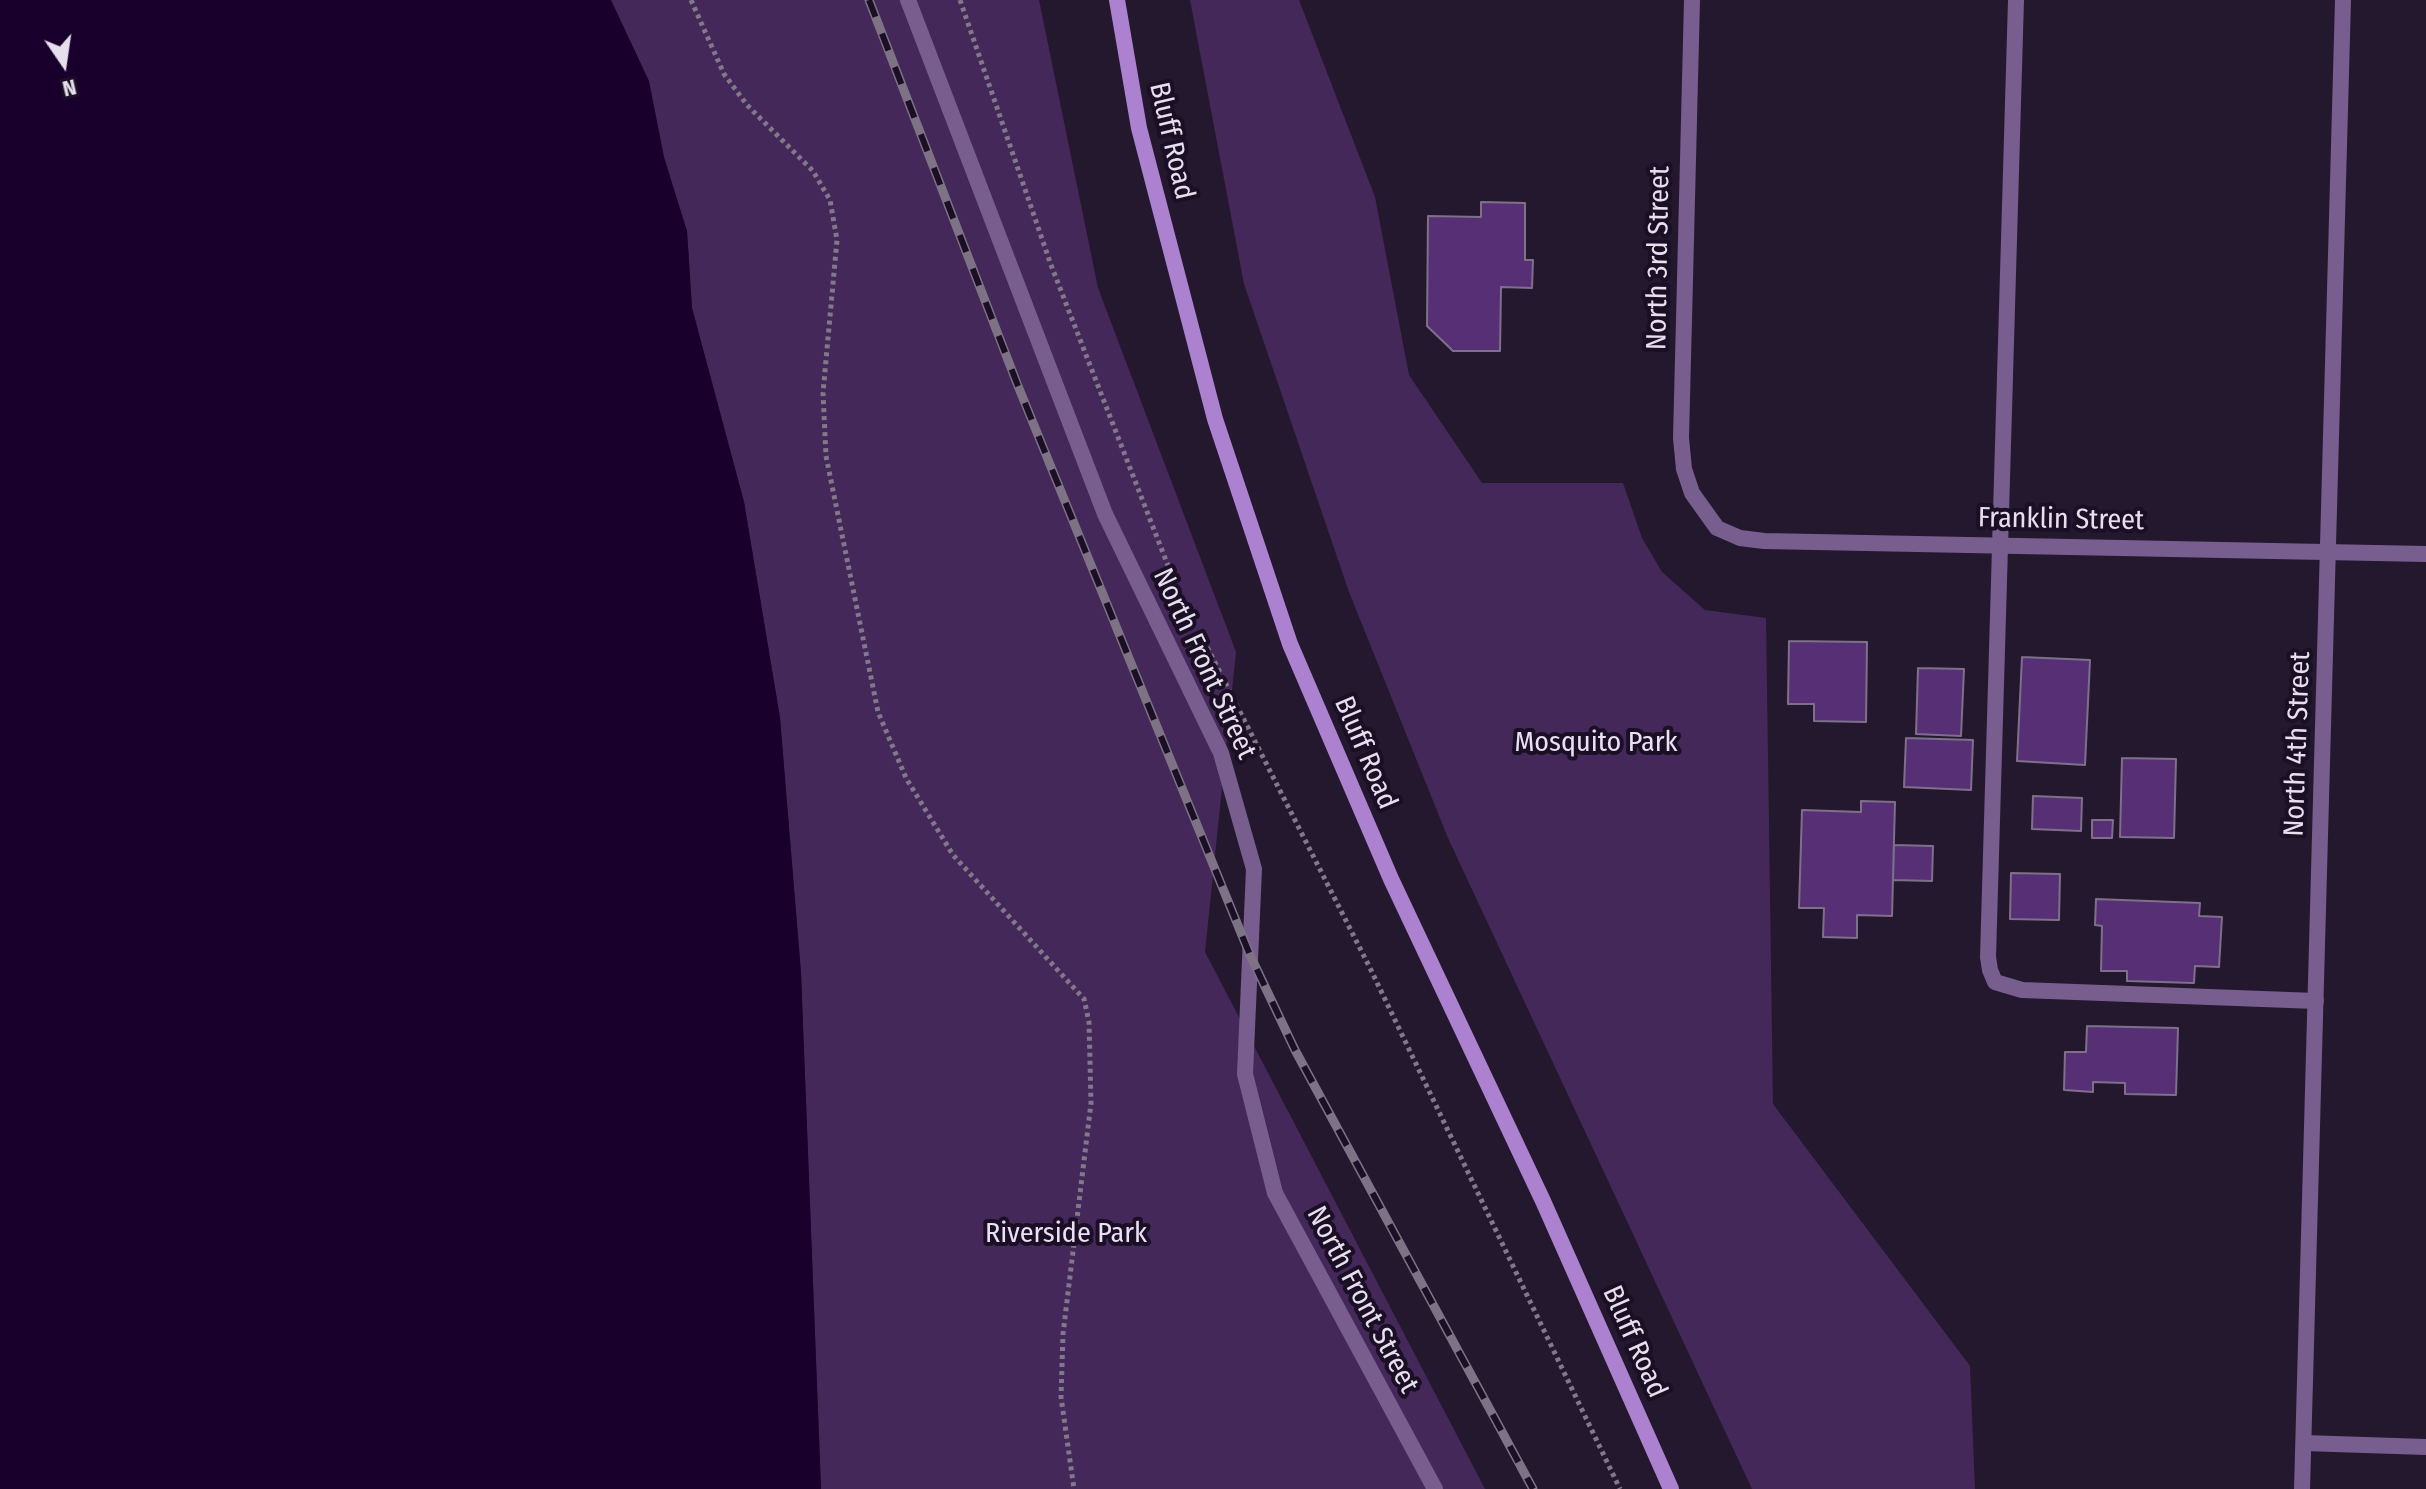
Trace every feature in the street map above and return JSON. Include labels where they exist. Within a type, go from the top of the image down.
[{"type":"main road","name":"Bluff Road","points":[[1117,0],[1139,128],[1215,419],[1290,644],[1391,879],[1543,1201],[1671,1489]]},
{"type":"street","name":"North Front Street","points":[[908,0],[1105,514],[1221,753],[1254,869],[1245,1074],[1275,1193],[1435,1489]]},
{"type":"street","name":"North 3rd Street","points":[[1692,0],[1681,438],[1684,469],[1703,512]]},
{"type":"street","points":[[2016,0],[1988,957],[1995,982],[2022,990],[2316,1001]]},
{"type":"street","name":"North 4th Street","points":[[2302,1489],[2343,0]]},
{"type":"street","name":"Franklin Street","points":[[1703,512],[1717,528],[1740,538],[1764,541],[2426,554]]},
{"type":"street","points":[[2304,1443],[2426,1447]]},
{"type":"path","points":[[691,0],[724,74],[747,105],[813,171],[830,200],[837,240],[823,393],[826,456],[878,712],[906,778],[953,855],[1084,999],[1089,1022],[1091,1103],[1063,1334],[1061,1397],[1074,1489]]},
{"type":"path","points":[[960,0],[1051,265],[1178,590]]},
{"type":"path","points":[[1199,631],[1370,968],[1620,1489]]},
{"type":"green space","name":"Riverside Park","points":[[611,0],[1039,0],[1098,288],[1236,652],[1205,952],[1485,1489],[821,1489],[801,973],[780,718],[744,502],[692,308],[687,231]]},
{"type":"green space","name":"Mosquito Park","points":[[1190,0],[1299,0],[1375,197],[1409,375],[1482,483],[1623,483],[1642,538],[1662,572],[1705,610],[1766,618],[1773,1104],[1970,1366],[1975,1489],[1752,1489],[1448,838],[1349,592],[1244,284]]},
{"type":"shaded area","points":[[0,0],[611,0],[649,81],[664,157],[687,231],[692,308],[744,502],[780,718],[801,973],[821,1489],[0,1489]]},
{"type":"building","points":[[1481,202],[1525,203],[1525,260],[1533,260],[1532,288],[1501,287],[1500,351],[1453,351],[1427,326],[1428,216],[1481,217]]},
{"type":"building","points":[[1789,641],[1867,642],[1866,722],[1814,721],[1814,704],[1788,704]]},
{"type":"building","points":[[2022,657],[2090,660],[2085,765],[2017,761]]},
{"type":"building","points":[[1918,668],[1964,669],[1961,736],[1916,734]]},
{"type":"building","points":[[1906,738],[1973,740],[1971,790],[1904,787]]},
{"type":"building","points":[[2122,758],[2176,759],[2174,838],[2120,837]]},
{"type":"building","points":[[2033,796],[2082,798],[2081,831],[2032,829]]},
{"type":"building","points":[[1861,801],[1895,802],[1892,916],[1857,915],[1857,938],[1823,937],[1824,908],[1799,908],[1802,810],[1861,812]]},
{"type":"building","points":[[2092,820],[2113,820],[2112,838],[2092,838]]},
{"type":"building","points":[[1894,845],[1933,846],[1932,881],[1893,880]]},
{"type":"building","points":[[2011,873],[2060,874],[2059,920],[2010,919]]},
{"type":"building","points":[[2096,899],[2200,903],[2199,916],[2222,917],[2219,967],[2195,966],[2194,983],[2127,981],[2127,971],[2101,971],[2102,926],[2095,925]]},
{"type":"building","points":[[2087,1026],[2178,1028],[2176,1095],[2125,1094],[2125,1083],[2093,1082],[2093,1092],[2064,1090],[2065,1052],[2086,1052]]},
{"type":"railway","points":[[869,0],[1018,386],[1250,955],[1295,1050],[1533,1489]]}]
